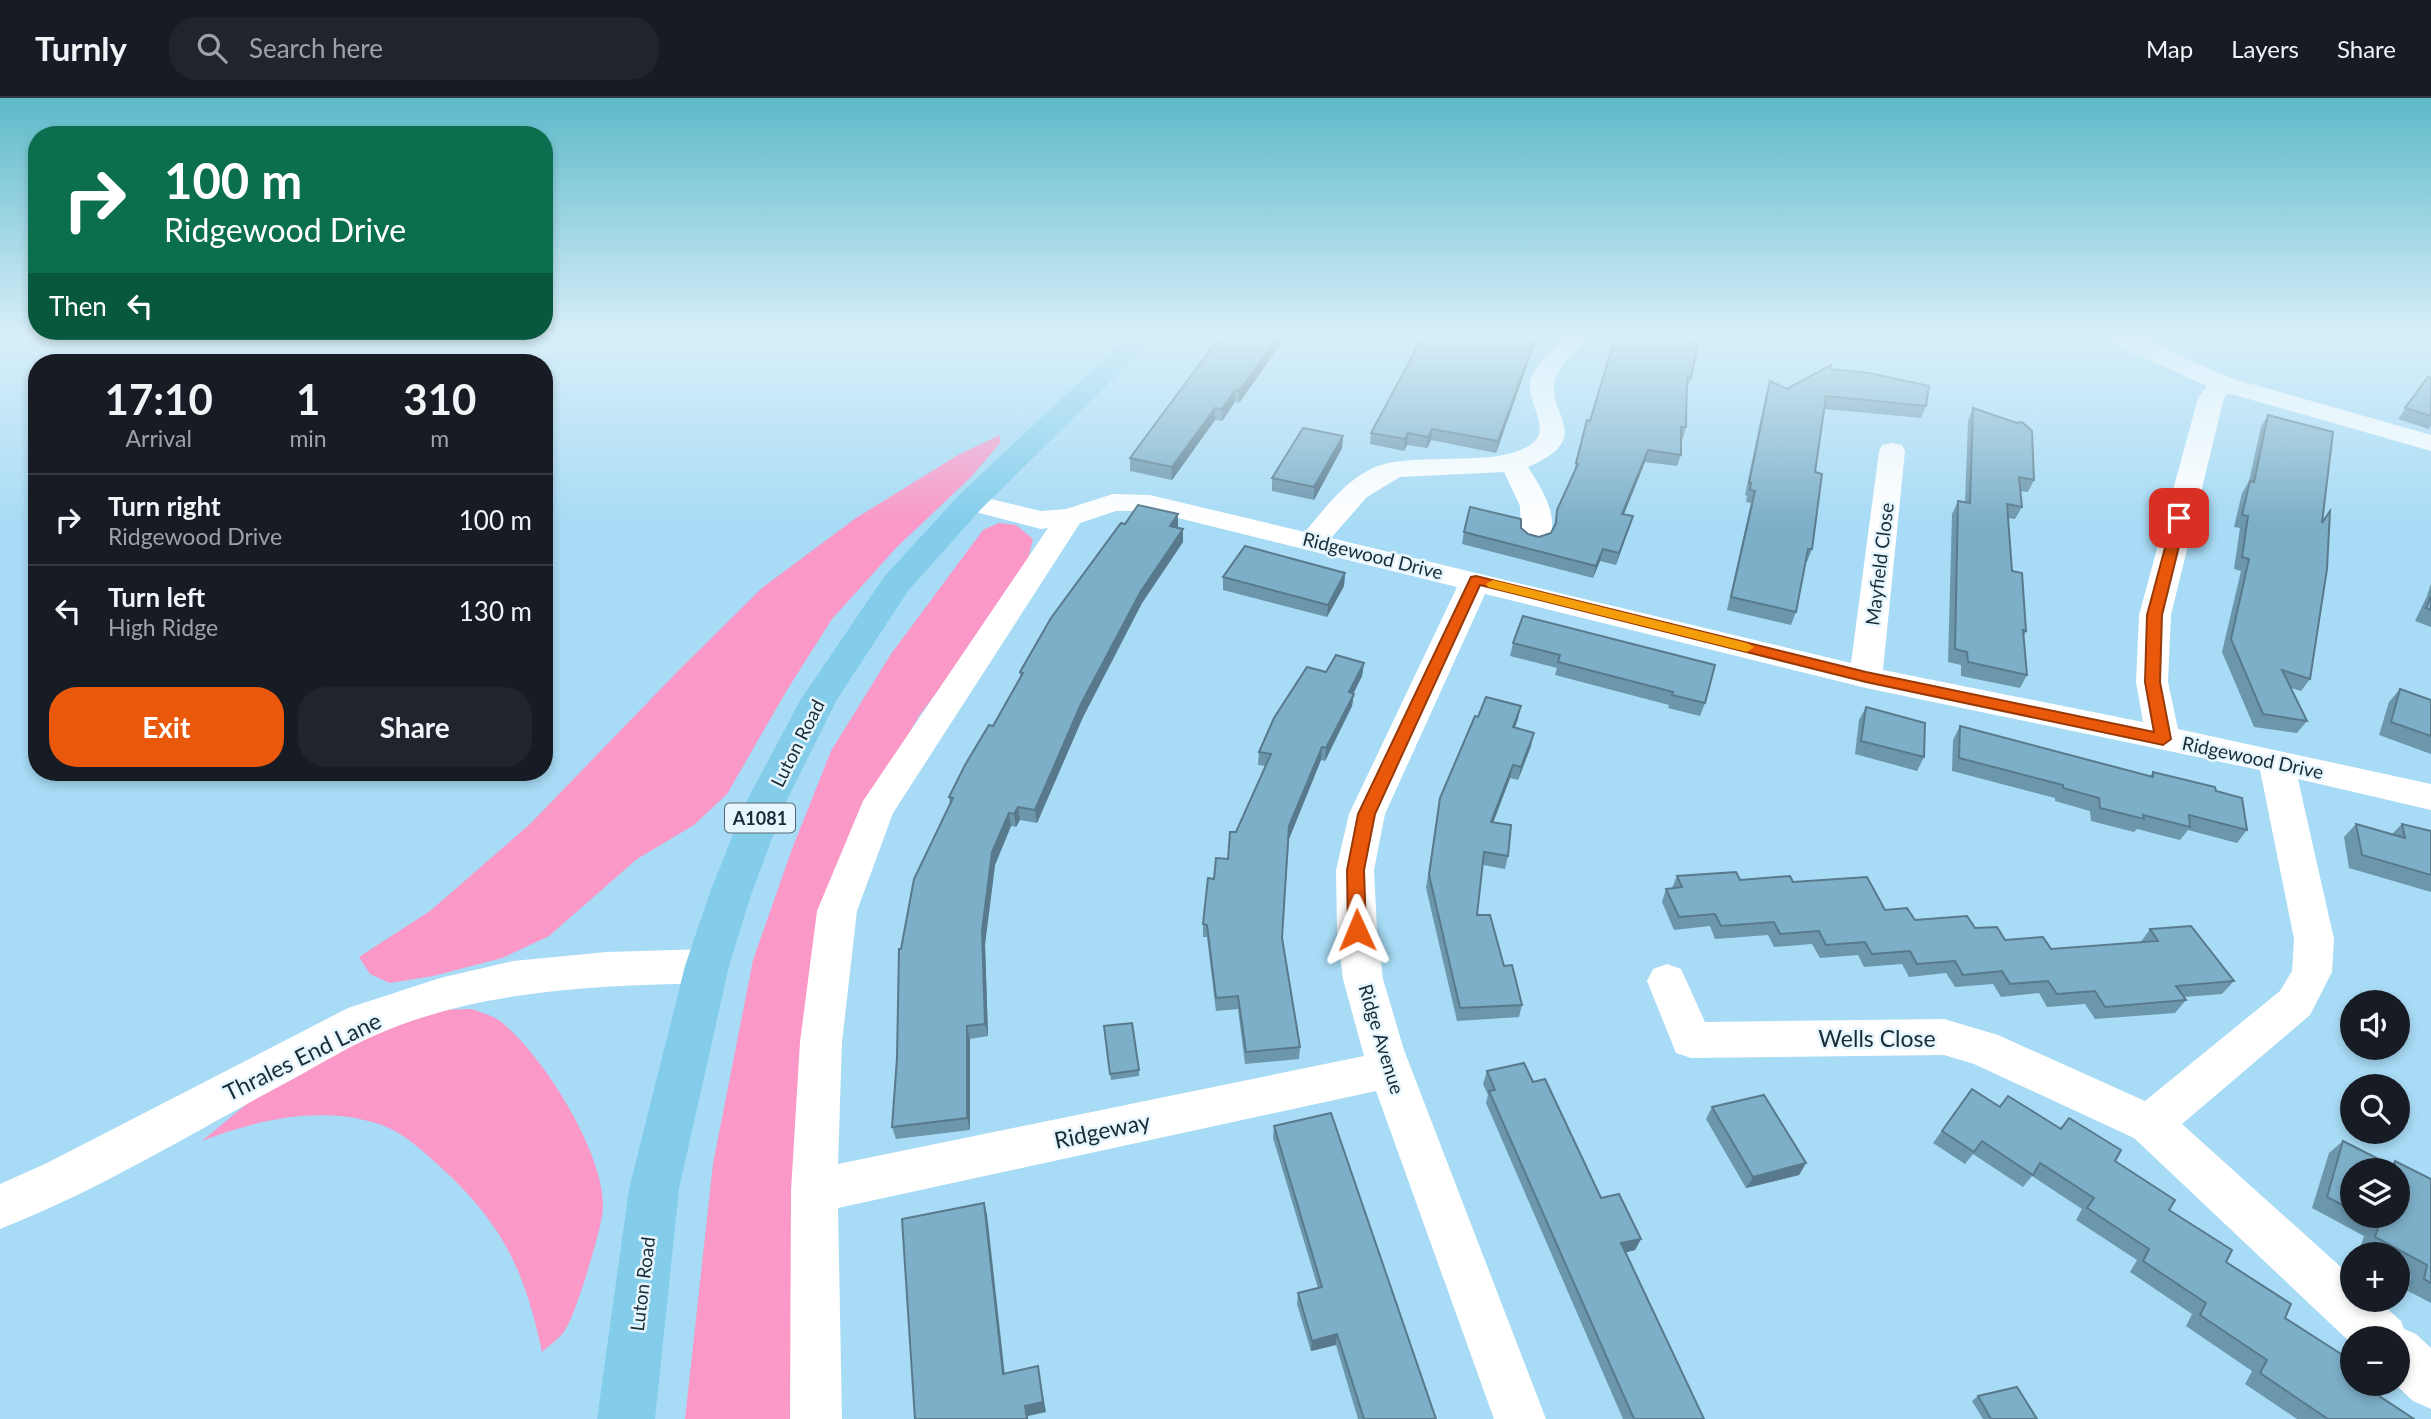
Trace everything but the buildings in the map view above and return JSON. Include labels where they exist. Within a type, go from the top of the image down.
[{"type":"main road","name":"Luton Road","points":[[625,1419],[654,1189],[707,965],[765,804],[819,699],[896,584],[970,502],[1077,400]]},
{"type":"street","points":[[1313,541],[1360,486],[1392,470],[1437,464],[1493,466],[1529,457],[1551,439],[1552,424],[1544,400]]},
{"type":"street","points":[[2163,739],[2152,682],[2155,615],[2211,400]]},
{"type":"street","points":[[2279,400],[2431,443]]},
{"type":"street","name":"Mayfield Close","points":[[1866,677],[1892,451]]},
{"type":"street","points":[[1512,463],[1535,501],[1539,520],[1536,538]]},
{"type":"street","name":"Ridgewood Drive","points":[[970,502],[1041,520],[1070,517],[1113,502],[1150,503],[1476,580],[1866,677],[2276,761],[2431,797]]},
{"type":"street","points":[[816,1419],[814,1191],[821,1042],[837,911],[876,810],[1070,517]]},
{"type":"street","name":"Ridge Avenue","points":[[1476,580],[1367,814],[1355,870],[1357,930],[1363,979],[1390,1069],[1520,1419]]},
{"type":"street","points":[[2150,1125],[2295,1003],[2312,972],[2314,939],[2276,761]]},
{"type":"street","name":"Thrales End Lane","points":[[0,1207],[63,1178],[376,1017],[440,996],[513,978],[607,969],[707,965]]},
{"type":"street","name":"Wells Close","points":[[1667,981],[1691,1040],[1944,1037],[1983,1048],[2150,1125],[2369,1326]]},
{"type":"street","name":"Ridgeway","points":[[814,1191],[1390,1069]]},
{"type":"street","points":[[2410,1363],[2431,1383]]},
{"type":"shaded area","points":[[1000,435],[1000,443],[971,477],[897,547],[832,619],[727,794],[694,825],[637,859],[549,936],[502,958],[433,976],[390,983],[370,974],[359,957],[430,911],[530,824],[762,588],[856,518],[958,455]]},
{"type":"shaded area","points":[[999,523],[1016,525],[1033,539],[1024,576],[919,716],[861,816],[800,1419],[685,1419],[713,1164],[753,960],[792,849],[831,751],[891,654],[983,530]]},
{"type":"shaded area","points":[[471,1009],[500,1021],[517,1036],[552,1080],[582,1133],[594,1160],[601,1186],[602,1218],[582,1290],[565,1330],[542,1352],[518,1270],[493,1226],[458,1184],[420,1149],[396,1132],[378,1124],[326,1115],[262,1122],[202,1141],[261,1092],[392,1024],[438,1010]]},
{"type":"slow traffic","points":[[1493,584],[1747,647]]},
{"type":"route","points":[[1357,930],[1355,870],[1367,814],[1476,580],[1866,677],[2163,739],[2152,682],[2155,615],[2179,518]]}]
